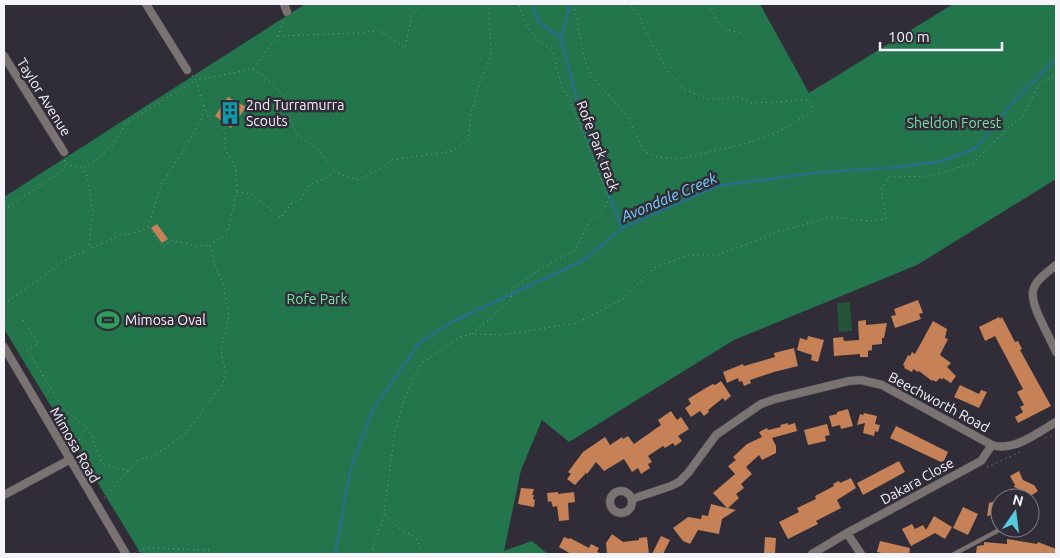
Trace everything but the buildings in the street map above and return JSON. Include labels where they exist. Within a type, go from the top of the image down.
[{"type":"street","points":[[146,4],[187,70]]},
{"type":"street","name":"Taylor Avenue","points":[[4,56],[64,152]]},
{"type":"street","points":[[1056,265],[1039,280],[1033,289],[1033,301],[1056,352]]},
{"type":"street","name":"Mimosa Road","points":[[4,347],[67,457],[126,554]]},
{"type":"street","name":"Beechworth Road","points":[[632,499],[679,482],[688,473],[716,435],[761,404],[849,381],[861,380],[882,385],[992,445],[1000,447],[1011,446],[1056,422]]},
{"type":"street","name":"Dakara Close","points":[[812,554],[847,533],[981,461],[992,445]]},
{"type":"street","points":[[4,495],[67,457]]},
{"type":"street","points":[[847,533],[861,554]]},
{"type":"lane","points":[[954,554],[990,535]]},
{"type":"path","points":[[278,36],[358,33],[380,30],[405,48],[412,14],[423,4]]},
{"type":"path","points":[[253,69],[272,83],[292,106],[289,120],[299,136],[319,150],[334,172],[358,180],[377,171],[392,160],[453,151],[468,140],[472,113],[480,82],[492,56],[489,4],[491,4]]},
{"type":"path","name":"Rofe Park track","points":[[472,334],[511,300],[512,289],[542,268],[575,250],[589,222],[605,207],[609,199],[569,98],[562,88],[553,52],[529,30],[520,5],[514,4]]},
{"type":"path","name":"Rofe Park track","points":[[574,4],[585,61],[592,77],[627,116],[644,151],[657,157],[678,159],[744,144],[778,132],[811,114],[813,108],[808,100],[752,103],[736,96],[725,99],[707,99],[683,89],[668,72],[643,28],[639,15],[629,4]]},
{"type":"path","points":[[708,4],[717,20],[726,30],[744,33]]},
{"type":"path","points":[[65,164],[82,168],[92,163],[112,146],[126,123],[196,80],[253,69],[278,36],[285,8]]},
{"type":"path","points":[[148,227],[162,247],[172,240],[195,246],[210,245],[227,234],[237,192],[236,168],[225,148],[225,132],[209,118],[196,80],[187,70]]},
{"type":"path","points":[[371,554],[384,513],[395,431],[404,400],[420,364],[460,337],[472,334],[502,334],[577,323],[624,298],[654,268],[688,255],[718,255],[778,232],[829,217],[869,221],[886,219],[881,190],[889,177],[931,176],[973,163],[1009,127],[1024,116],[1038,86],[1056,75]]},
{"type":"path","points":[[4,304],[67,259],[121,235],[138,232],[148,227],[162,183],[193,135],[202,118],[204,106]]},
{"type":"path","points":[[4,210],[64,170],[64,152]]},
{"type":"path","points":[[82,168],[87,175],[92,207],[90,249]]},
{"type":"path","points":[[237,192],[251,194],[281,218],[291,204],[300,199],[308,185],[326,178],[334,172]]},
{"type":"path","points":[[96,506],[138,460],[155,455],[184,435],[223,383],[226,374],[221,350],[229,316],[223,283],[215,265],[210,245]]},
{"type":"path","points":[[23,320],[38,344],[27,350],[64,409],[86,427],[91,434],[102,463],[116,469],[129,470]]},
{"type":"path","points":[[67,457],[86,427]]},
{"type":"path","points":[[384,513],[398,527],[414,535],[419,542],[421,554]]},
{"type":"path","points":[[131,554],[147,548],[211,550]]},
{"type":"green space","name":"Rofe Park","points":[[305,4],[760,4],[809,93],[953,4],[1056,4],[1056,179],[917,265],[734,340],[569,442],[542,420],[521,470],[504,551],[532,541],[548,554],[141,554],[4,329],[4,197]]},
{"type":"green space","points":[[850,302],[852,331],[839,332],[837,303]]},
{"type":"waterway","points":[[532,4],[539,23],[561,38],[583,123],[622,228]]},
{"type":"waterway","points":[[561,38],[570,4]]},
{"type":"waterway","name":"Avondale Creek","points":[[335,554],[350,471],[373,409],[420,342],[452,322],[584,260],[622,228],[717,186],[821,172],[900,167],[942,161],[976,148],[1015,100],[1056,59]]},
{"type":"place","name":"2nd Turramurra Scouts","points":[[230,113]]},
{"type":"place","name":"Mimosa Oval","points":[[108,320]]},
{"type":"park label","name":"Sheldon Forest","points":[[954,123]]}]
